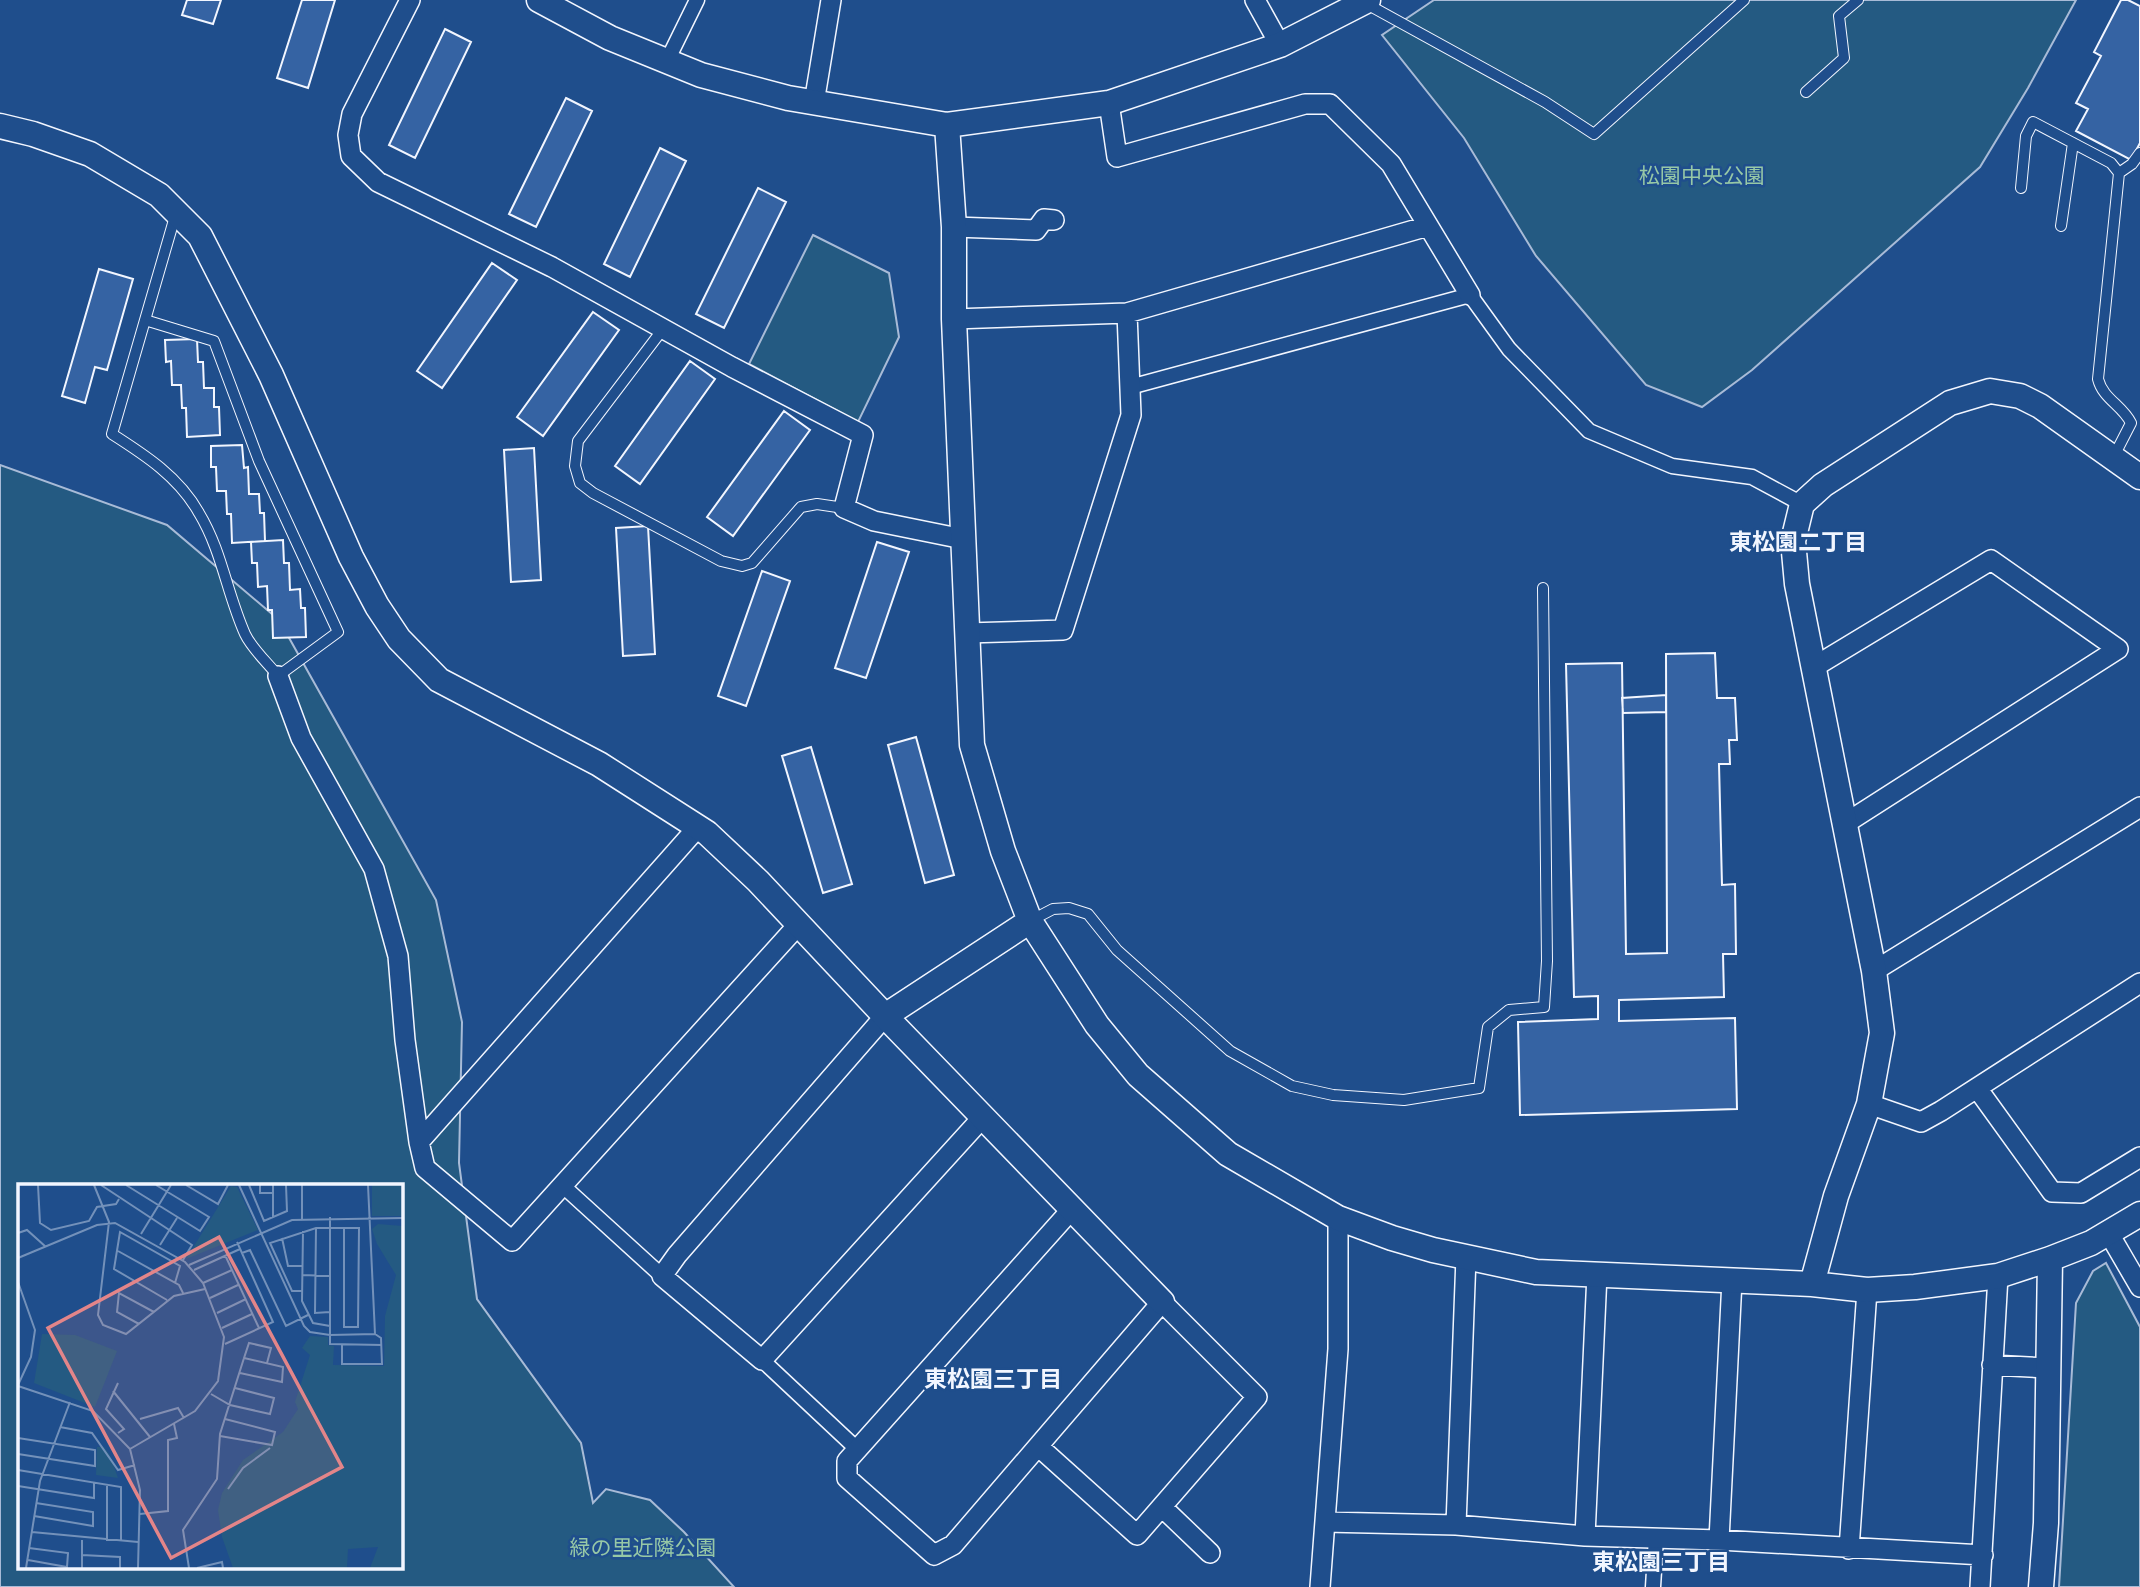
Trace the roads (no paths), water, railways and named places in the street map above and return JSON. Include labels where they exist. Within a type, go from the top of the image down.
[{"type":"street","points":[[410,0],[352,114],[348,135],[351,156],[378,181],[552,267],[863,435],[844,508],[874,521],[963,539]]},
{"type":"street","points":[[539,0],[610,38],[701,75],[788,98],[947,124],[1110,103],[1280,45],[1366,1]]},
{"type":"street","points":[[667,61],[697,0]]},
{"type":"street","points":[[814,103],[831,0]]},
{"type":"street","points":[[1255,0],[1280,45]]},
{"type":"street","points":[[1110,103],[1117,157],[1305,104],[1330,104],[1391,164],[1470,295],[1509,349],[1589,431],[1672,466],[1752,477],[1802,504]]},
{"type":"street","points":[[947,124],[954,227],[954,318],[972,745],[1003,850],[1030,920],[1097,1025],[1138,1075],[1228,1154],[1338,1218],[1391,1238],[1536,1272],[1812,1284],[1867,1290],[1915,1287],[1998,1276],[2091,1243],[2140,1214]]},
{"type":"street","points":[[0,125],[90,154],[159,195],[200,236],[271,375],[351,557],[377,606],[399,639],[439,680],[599,764],[698,827],[758,881],[1162,1302],[1258,1397],[1137,1535],[1039,1447]]},
{"type":"street","points":[[954,227],[1036,230],[1044,219],[1054,219]]},
{"type":"street","points":[[954,318],[1127,313],[1428,226]]},
{"type":"street","points":[[1130,387],[1470,295]]},
{"type":"street","points":[[967,633],[1063,629],[1132,415],[1127,313]]},
{"type":"street","points":[[1812,1284],[1836,1196],[1869,1104],[1882,1033],[1874,971],[1846,823],[1797,584],[1793,541],[1802,504],[1823,485],[1950,403],[1990,391],[2020,396],[2040,406],[2140,477]]},
{"type":"street","points":[[1814,667],[1991,560],[2118,649],[1846,823]]},
{"type":"street","points":[[278,676],[301,738],[374,869],[398,956],[405,1040],[425,1168],[512,1241],[799,924]]},
{"type":"street","points":[[1874,971],[2140,807]]},
{"type":"street","points":[[419,1142],[698,827]]},
{"type":"street","points":[[662,1276],[677,1255],[885,1016],[1030,920]]},
{"type":"street","points":[[1869,1104],[1921,1122],[2140,983]]},
{"type":"street","points":[[1977,1088],[2052,1192],[2081,1193],[2140,1157]]},
{"type":"street","points":[[762,1360],[983,1117]]},
{"type":"street","points":[[562,1185],[662,1276],[762,1360],[857,1449]]},
{"type":"street","points":[[1072,1209],[857,1449],[847,1461],[847,1478],[934,1555],[953,1545],[1162,1302]]},
{"type":"street","points":[[1320,1587],[1338,1349],[1338,1218]]},
{"type":"street","points":[[2108,1232],[2140,1287]]},
{"type":"street","points":[[1456,1525],[1466,1257]]},
{"type":"street","points":[[2041,1587],[2046,1523],[2050,1259]]},
{"type":"street","points":[[1585,1536],[1597,1274]]},
{"type":"street","points":[[1980,1587],[1998,1276]]},
{"type":"street","points":[[1719,1540],[1732,1280]]},
{"type":"street","points":[[1849,1549],[1867,1290]]},
{"type":"street","points":[[1992,1365],[2048,1368]]},
{"type":"street","points":[[1162,1507],[1210,1553]]},
{"type":"street","points":[[1325,1522],[1456,1525],[1585,1536],[1719,1540],[1983,1555]]},
{"type":"street","points":[[1653,1587],[1656,1538]]},
{"type":"lane","points":[[1366,1],[1545,102],[1594,134],[1744,0]]},
{"type":"lane","points":[[1806,92],[1844,58],[1839,16],[1858,0]]},
{"type":"lane","points":[[2021,188],[2026,135],[2033,122],[2111,163],[2119,173],[2098,379],[2100,390],[2128,416],[2131,423],[2113,459]]},
{"type":"lane","points":[[2061,226],[2073,143]]},
{"type":"lane","points":[[2119,173],[2132,164],[2140,153]]},
{"type":"lane","points":[[145,320],[214,341],[259,461],[338,632],[278,676],[246,637],[216,547],[199,511],[179,485],[149,457],[112,434],[145,320],[177,213]]},
{"type":"lane","points":[[663,329],[579,441],[575,466],[580,483],[593,493],[721,561],[741,566],[752,563],[801,507],[817,504],[844,508]]},
{"type":"lane","points":[[1030,920],[1053,909],[1069,908],[1088,914],[1117,950],[1230,1051],[1292,1086],[1334,1095],[1404,1100],[1479,1088],[1488,1027],[1509,1010],[1544,1007],[1547,961],[1542,588]]},
{"type":"district","name":"東松園二丁目","points":[[1798,542]]},
{"type":"district","name":"東松園三丁目","points":[[993,1379]]},
{"type":"district","name":"東松園三丁目","points":[[1661,1562]]},
{"type":"park label","name":"松園中央公園","points":[[1702,176]]},
{"type":"park label","name":"緑の里近隣公園","points":[[643,1548]]}]
